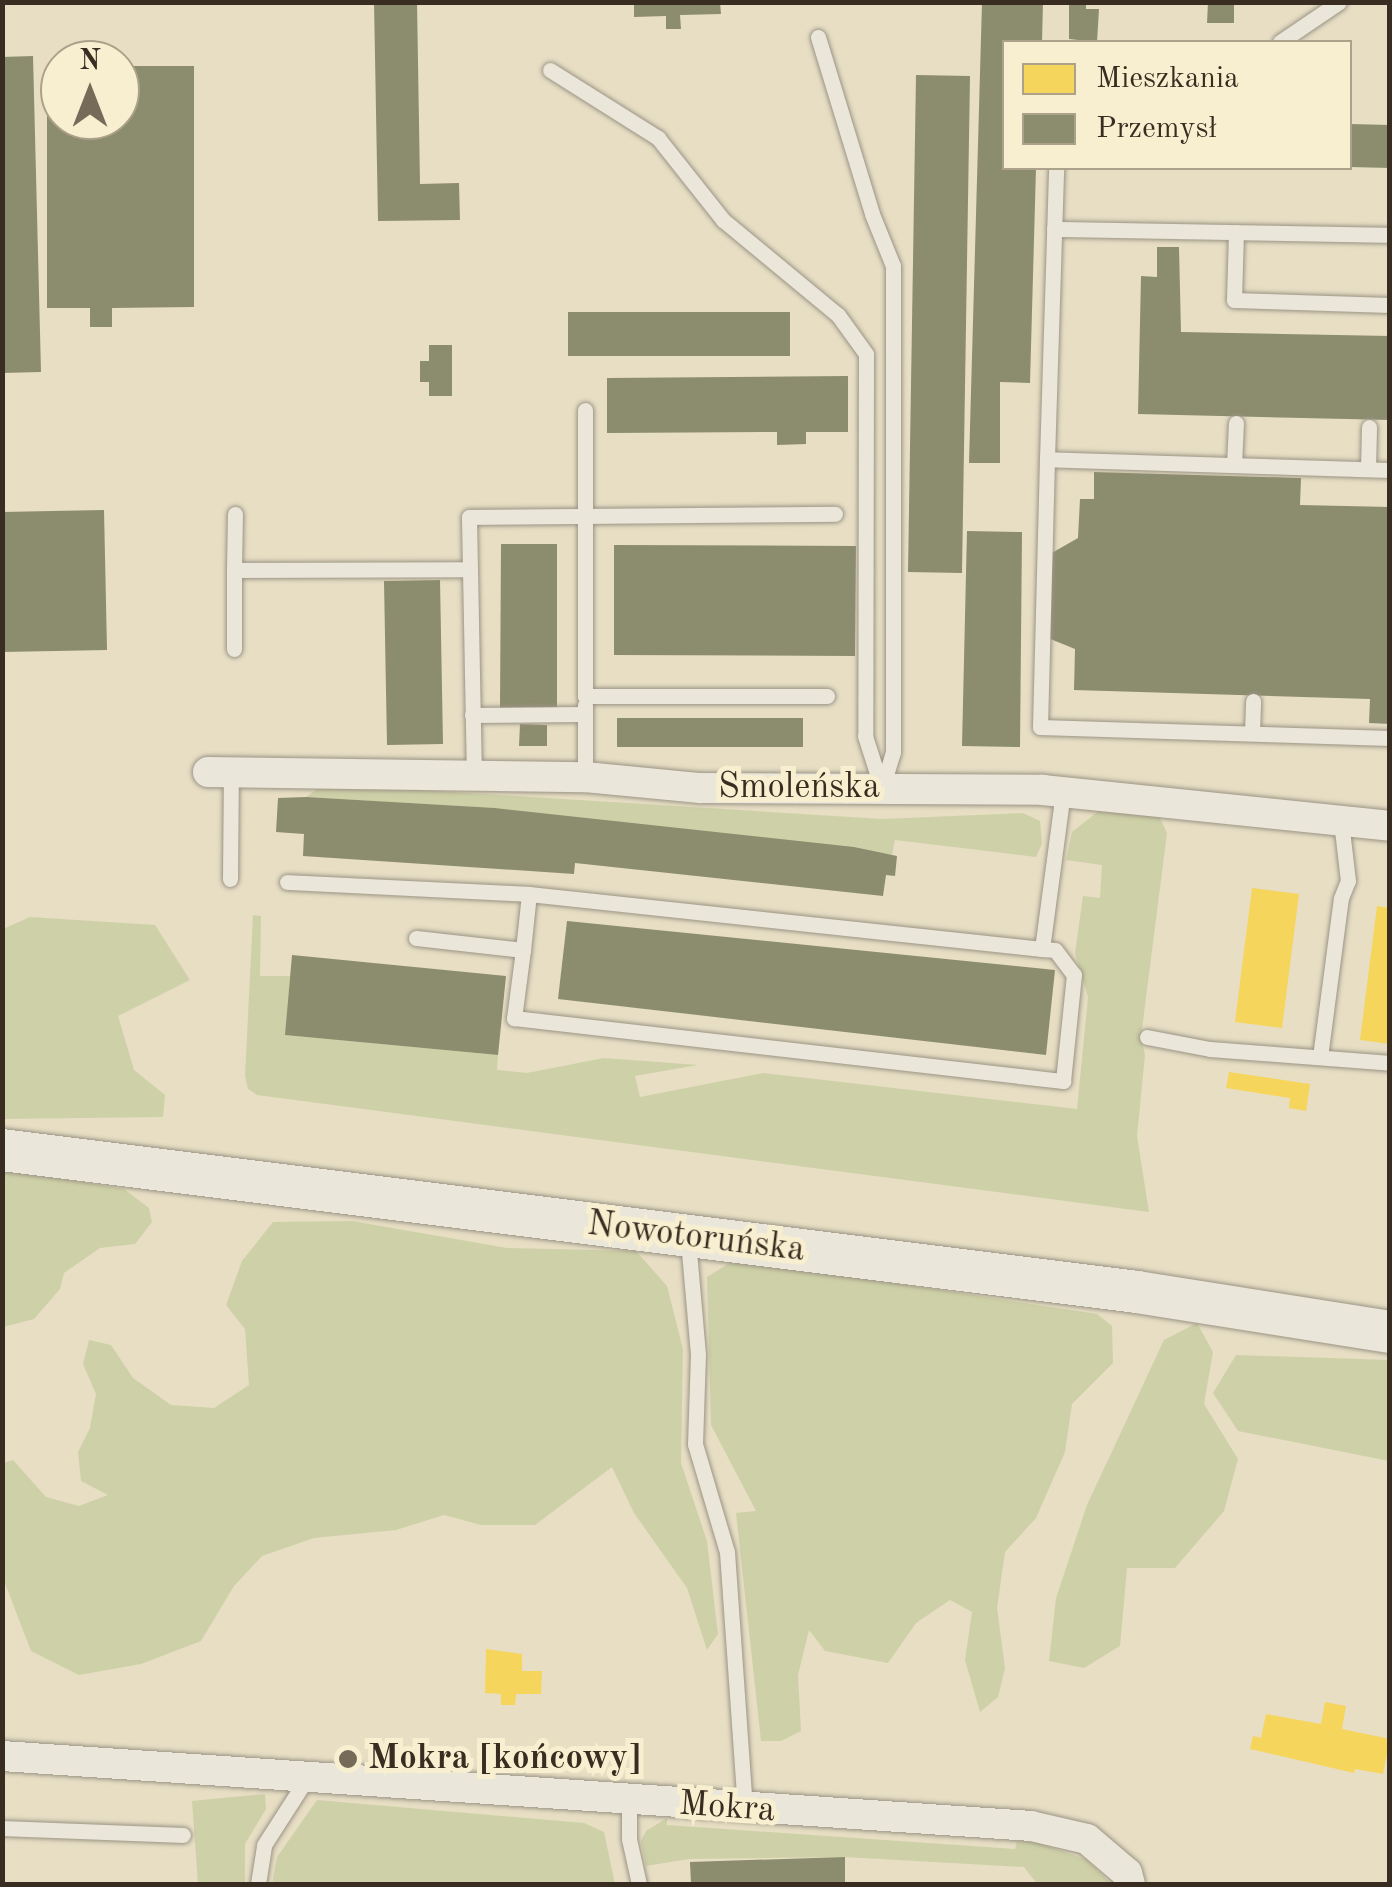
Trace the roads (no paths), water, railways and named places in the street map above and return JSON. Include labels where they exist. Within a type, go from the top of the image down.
[{"type":"main road","name":"Nowotoruńska","points":[[2,1150],[1136,1292],[1390,1332]]},
{"type":"street","name":"Smoleńska","points":[[220,772],[584,777],[700,788],[1062,792],[1390,826]]},
{"type":"street","name":"Mokra","points":[[2,1756],[1058,1830],[1087,1839],[1106,1852],[1126,1873],[1130,1884]]},
{"type":"lane","points":[[1283,40],[1339,2]]},
{"type":"lane","points":[[818,36],[872,214],[894,266],[893,752],[882,789]]},
{"type":"lane","points":[[550,70],[658,138],[723,220],[838,315],[866,354],[865,736],[882,789]]},
{"type":"lane","points":[[1056,170],[1040,727],[1390,738]]},
{"type":"lane","points":[[1054,229],[1390,235]]},
{"type":"lane","points":[[1236,232],[1234,300],[1390,304]]},
{"type":"lane","points":[[584,777],[586,410]]},
{"type":"lane","points":[[1234,465],[1236,422]]},
{"type":"lane","points":[[1368,470],[1369,427]]},
{"type":"lane","points":[[1047,459],[1390,470]]},
{"type":"lane","points":[[234,514],[234,649]]},
{"type":"lane","points":[[474,778],[468,517],[835,514]]},
{"type":"lane","points":[[234,570],[470,568]]},
{"type":"lane","points":[[585,696],[827,696]]},
{"type":"lane","points":[[1252,734],[1253,701]]},
{"type":"lane","points":[[472,716],[585,714]]},
{"type":"lane","points":[[220,772],[230,879]]},
{"type":"lane","points":[[1042,949],[1062,792]]},
{"type":"lane","points":[[1320,1056],[1341,898],[1348,881],[1341,821]]},
{"type":"lane","points":[[287,882],[529,894],[1055,950],[1074,974],[1063,1082],[514,1018],[529,894]]},
{"type":"lane","points":[[416,938],[523,950]]},
{"type":"lane","points":[[1146,1036],[1210,1049],[1390,1063]]},
{"type":"lane","points":[[689,1238],[698,1354],[695,1444],[727,1552],[745,1810]]},
{"type":"lane","points":[[258,1884],[264,1845],[307,1778]]},
{"type":"lane","points":[[629,1801],[630,1839],[639,1884]]},
{"type":"lane","points":[[2,1828],[184,1836]]},
{"type":"place","name":"Mokra [końcowy]","points":[[348,1759]]}]
